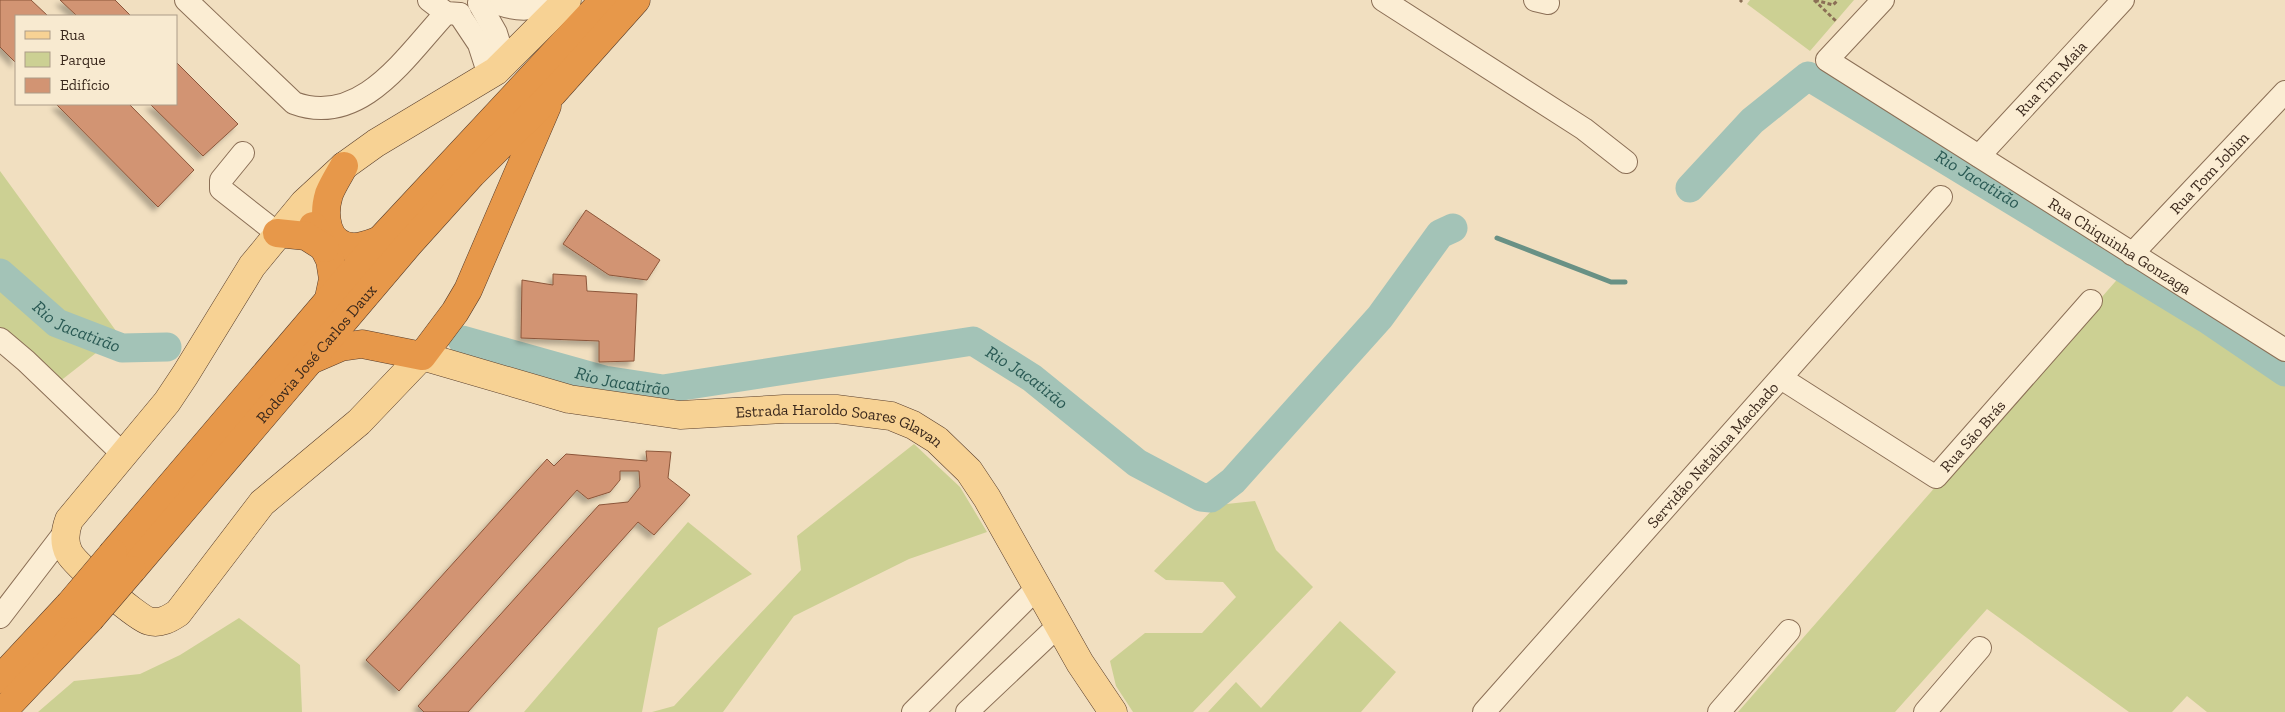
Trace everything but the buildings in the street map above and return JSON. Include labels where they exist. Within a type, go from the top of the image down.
[{"type":"highway","name":"Rodovia José Carlos Daux","points":[[2,712],[329,298],[380,240],[604,0]]},
{"type":"highway","name":"Rodovia José Carlos Daux","points":[[122,561],[307,362],[433,216],[553,93],[636,0]]},
{"type":"highway","points":[[307,362],[341,347],[362,344],[422,356],[455,312],[468,290],[553,93]]},
{"type":"highway","points":[[344,166],[330,192],[326,207],[325,220],[329,232],[333,239],[353,248],[380,240]]},
{"type":"highway","points":[[318,189],[310,211],[311,220],[326,248],[330,260],[333,279],[329,298]]},
{"type":"highway","points":[[277,233],[306,236],[326,248]]},
{"type":"highway","name":"Rodovia José Carlos Daux","points":[[0,679],[80,612]]},
{"type":"main road","points":[[422,356],[388,394],[343,437],[281,485],[262,503],[178,613],[169,619],[158,622],[139,617],[70,554],[65,532],[68,520],[161,409],[186,376],[231,297],[277,233],[318,189],[344,166],[402,127],[497,69],[567,0]]},
{"type":"main road","points":[[388,394],[392,379],[390,349]]},
{"type":"main road","name":"Estrada Haroldo Soares Glavan","points":[[422,356],[569,399],[680,415],[805,409],[868,412],[891,416],[914,425],[937,440],[969,471],[987,498],[1058,626],[1113,712]]},
{"type":"street","points":[[186,0],[294,103],[309,109],[329,109],[358,99],[376,88],[444,9]]},
{"type":"street","points":[[444,9],[466,12],[483,1],[516,9],[538,9],[562,0]]},
{"type":"street","points":[[1383,0],[1563,115],[1626,162]]},
{"type":"street","points":[[1851,34],[1883,0]]},
{"type":"street","name":"Rua Tim Maia","points":[[1979,156],[2123,0]]},
{"type":"street","points":[[483,1],[496,33],[497,69]]},
{"type":"street","points":[[444,9],[479,44],[497,69]]},
{"type":"street","name":"Rua Chiquinha Gonzaga","points":[[1851,34],[1827,60],[2285,350]]},
{"type":"street","name":"Rua Tom Jobim","points":[[2132,254],[2285,92]]},
{"type":"street","points":[[243,153],[221,180],[221,189],[277,233]]},
{"type":"street","name":"Servidão Natalina Machado","points":[[1484,712],[1940,197]]},
{"type":"street","name":"Rua São Brás","points":[[1781,378],[1936,477],[2091,301]]},
{"type":"street","points":[[0,339],[26,361],[123,454]]},
{"type":"street","points":[[0,617],[65,532]]},
{"type":"street","points":[[913,712],[1036,589]]},
{"type":"street","points":[[967,712],[1058,626]]},
{"type":"street","points":[[1719,712],[1789,631]]},
{"type":"street","points":[[1925,712],[1980,648]]},
{"type":"path","points":[[1814,0],[1833,5],[1838,0]]},
{"type":"path","points":[[1814,0],[1851,34]]},
{"type":"green space","points":[[1750,0],[1854,0],[1810,51],[1747,4]]},
{"type":"green space","points":[[0,171],[119,335],[59,382],[0,327]]},
{"type":"green space","points":[[2122,274],[2285,381],[2285,712],[2207,712],[2187,696],[2172,712],[2129,712],[1987,609],[1895,712],[1738,712]]},
{"type":"green space","points":[[914,444],[960,487],[987,532],[909,559],[794,616],[723,712],[652,712],[674,706],[801,570],[797,536]]},
{"type":"green space","points":[[1255,501],[1276,550],[1313,587],[1193,712],[1133,712],[1116,686],[1110,661],[1145,633],[1202,633],[1236,597],[1223,582],[1166,580],[1154,571],[1217,505]]},
{"type":"green space","points":[[688,522],[752,574],[658,628],[642,712],[524,712]]},
{"type":"green space","points":[[239,618],[300,665],[302,712],[38,712],[74,681],[140,674],[180,655]]},
{"type":"green space","points":[[1340,621],[1396,672],[1361,712],[1208,712],[1236,682],[1261,708]]},
{"type":"waterway","name":"Rio Jacatirão","points":[[1690,188],[1752,121],[1808,76],[2207,319],[2285,372]]},
{"type":"waterway","name":"Rio Jacatirão","points":[[462,340],[604,380],[663,389],[973,341],[1032,378],[1137,463],[1201,497],[1211,498],[1233,481],[1380,317],[1440,234],[1453,228]]},
{"type":"waterway","points":[[1497,238],[1611,282],[1625,282]]},
{"type":"waterway","name":"Rio Jacatirão","points":[[0,273],[57,323],[122,348],[167,347]]}]
